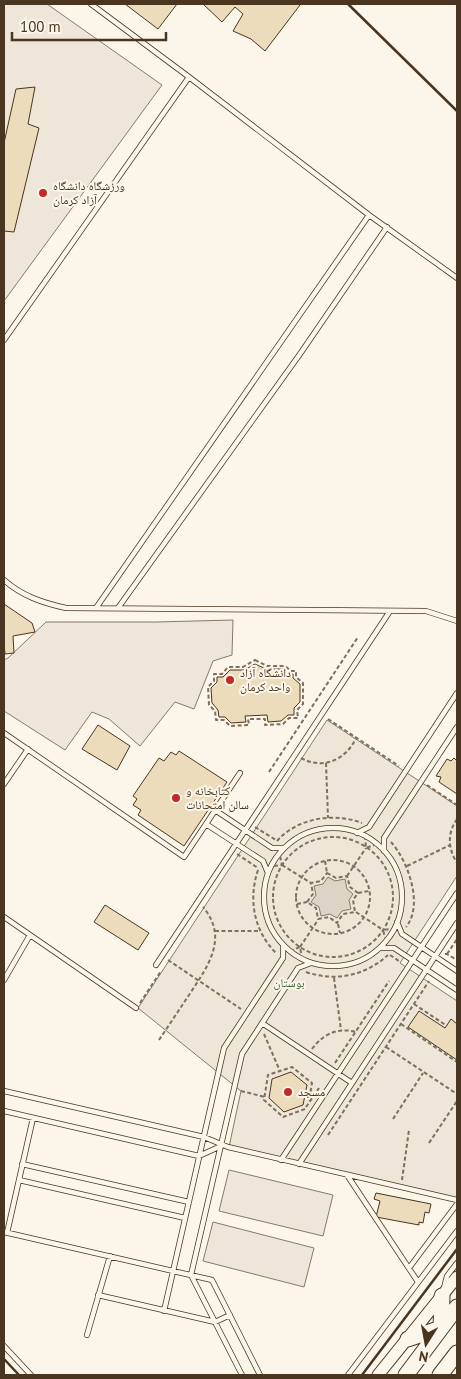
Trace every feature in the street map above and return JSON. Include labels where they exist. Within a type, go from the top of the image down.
[{"type":"highway","points":[[441,1328],[442,1296]]},
{"type":"highway","points":[[406,1375],[457,1307]]},
{"type":"highway","points":[[408,1339],[441,1328]]},
{"type":"highway","points":[[440,1375],[457,1353]]},
{"type":"street","points":[[378,1375],[457,1277]]},
{"type":"lane","points":[[91,4],[369,215],[457,278]]},
{"type":"lane","points":[[4,340],[189,77]]},
{"type":"lane","points":[[96,608],[369,215]]},
{"type":"lane","points":[[118,608],[300,354],[387,227]]},
{"type":"lane","points":[[4,580],[29,597],[47,604],[66,608],[426,611],[457,621]]},
{"type":"lane","points":[[156,966],[390,611]]},
{"type":"lane","points":[[357,833],[369,827],[457,694]]},
{"type":"lane","points":[[384,851],[384,838],[457,727]]},
{"type":"lane","points":[[4,741],[6,734],[184,857],[240,773]]},
{"type":"lane","points":[[4,784],[28,749]]},
{"type":"lane","points":[[215,810],[279,851]]},
{"type":"lane","points":[[206,824],[263,861],[268,867]]},
{"type":"lane","points":[[397,928],[380,948],[348,965],[325,966],[302,959],[289,951],[270,928],[264,908],[263,894],[268,867],[279,851],[315,830],[336,828],[365,836],[384,851],[393,864],[401,885],[401,907],[397,928],[402,934],[457,971]]},
{"type":"lane","points":[[281,1160],[457,893]]},
{"type":"lane","points":[[4,917],[136,1008]]},
{"type":"lane","points":[[299,1164],[457,923]]},
{"type":"lane","points":[[4,980],[30,935]]},
{"type":"lane","points":[[164,1310],[224,1048],[283,958],[283,945]]},
{"type":"lane","points":[[380,948],[394,948],[457,990]]},
{"type":"lane","points":[[242,1375],[191,1275],[242,1054],[298,968],[311,963]]},
{"type":"lane","points":[[262,1023],[352,1082]]},
{"type":"lane","points":[[4,1091],[204,1136],[221,1146],[457,1200]]},
{"type":"lane","points":[[4,1111],[199,1156],[221,1146]]},
{"type":"lane","points":[[33,1118],[5,1233],[212,1280],[260,1375]]},
{"type":"lane","points":[[22,1164],[189,1202]]},
{"type":"lane","points":[[347,1174],[418,1282]]},
{"type":"lane","points":[[19,1180],[185,1218]]},
{"type":"lane","points":[[409,1268],[457,1204]]},
{"type":"lane","points":[[348,1375],[457,1231]]},
{"type":"lane","points":[[87,1335],[110,1256]]},
{"type":"lane","points":[[442,1296],[447,1276],[457,1263]]},
{"type":"lane","points":[[98,1296],[215,1322],[230,1315]]},
{"type":"lane","points":[[4,1346],[31,1375]]},
{"type":"path","points":[[269,772],[358,637]]},
{"type":"path","points":[[255,660],[267,666],[285,666],[291,672],[296,671],[296,677],[303,683],[303,704],[297,710],[298,718],[289,718],[283,724],[265,725],[265,719],[248,719],[249,725],[230,726],[224,720],[216,720],[215,711],[209,705],[208,687],[214,681],[214,674],[222,674],[228,667],[243,667],[255,660]]},
{"type":"path","points":[[311,708],[401,768]]},
{"type":"path","points":[[301,758],[311,762],[326,763],[336,760],[345,754],[356,738]]},
{"type":"path","points":[[326,763],[328,818]]},
{"type":"path","points":[[427,785],[457,805]]},
{"type":"path","points":[[282,865],[276,841],[289,830],[312,820],[328,818],[357,821],[364,824],[366,848]]},
{"type":"path","points":[[457,819],[451,830],[450,845],[457,864]]},
{"type":"path","points":[[342,838],[366,848],[384,866],[392,889],[393,898],[390,914],[383,930],[365,948],[350,955],[324,956],[300,947],[293,942],[282,929],[273,906],[275,880],[282,865],[300,847],[316,840],[342,838]]},
{"type":"path","points":[[358,893],[350,888],[347,876],[353,866],[366,848],[390,841],[407,866],[413,889],[413,904],[407,927],[383,930]]},
{"type":"path","points":[[407,866],[450,845]]},
{"type":"path","points":[[283,953],[278,955],[260,931],[254,908],[253,892],[258,868],[282,865],[311,884],[321,881],[327,872],[325,861]]},
{"type":"path","points":[[325,861],[340,861],[353,866],[364,877],[369,890],[369,904],[364,917],[354,928],[340,934],[326,933],[313,928],[302,918],[296,904],[296,891],[301,878],[312,867],[325,861]]},
{"type":"path","points":[[327,872],[336,878],[347,876]]},
{"type":"path","points":[[296,904],[307,902],[313,894],[311,884]]},
{"type":"path","points":[[355,912],[352,900],[358,893],[369,890]]},
{"type":"path","points":[[289,951],[300,947],[318,919],[316,908],[307,902]]},
{"type":"path","points":[[159,1040],[198,981],[213,953],[215,931],[212,920],[203,906]]},
{"type":"path","points":[[300,947],[304,971],[311,974],[334,977],[349,976],[370,968],[389,955],[383,930],[355,912],[343,914],[338,923],[340,934]]},
{"type":"path","points":[[318,919],[329,917],[338,923]]},
{"type":"path","points":[[215,931],[260,931]]},
{"type":"path","points":[[447,954],[457,939]]},
{"type":"path","points":[[168,960],[242,1009]]},
{"type":"path","points":[[334,977],[340,1030]]},
{"type":"path","points":[[299,1117],[391,978]]},
{"type":"path","points":[[324,1142],[429,981]]},
{"type":"path","points":[[414,1004],[447,1026]]},
{"type":"path","points":[[401,1024],[457,1062]]},
{"type":"path","points":[[310,1054],[316,1044],[331,1032],[340,1030],[356,1032]]},
{"type":"path","points":[[264,1032],[271,1037]]},
{"type":"path","points":[[259,1040],[264,1032]]},
{"type":"path","points":[[264,1032],[280,1071]]},
{"type":"path","points":[[386,1047],[457,1094]]},
{"type":"path","points":[[305,1109],[284,1117],[264,1100],[268,1075],[292,1067],[312,1083],[308,1104]]},
{"type":"path","points":[[393,1119],[424,1072]]},
{"type":"path","points":[[241,1091],[265,1097]]},
{"type":"path","points":[[429,1143],[457,1101]]},
{"type":"path","points":[[400,1187],[409,1130]]},
{"type":"green space","name":"ورزشگاه دانشگاه آزاد کرمان","points":[[4,4],[47,4],[162,85],[4,301]]},
{"type":"green space","points":[[233,620],[232,655],[213,661],[194,709],[175,702],[140,746],[109,719],[92,712],[65,750],[4,711],[4,660],[46,622]]},
{"type":"green space","name":"بوستان","points":[[327,720],[457,806],[457,876],[400,963],[457,1001],[457,1199],[229,1147],[241,1091],[138,1008]]},
{"type":"green space","points":[[229,1170],[333,1195],[323,1236],[219,1211]]},
{"type":"green space","points":[[213,1222],[314,1248],[304,1287],[203,1261]]},
{"type":"shaded area","points":[[328,877],[335,881],[345,879],[347,889],[353,894],[349,900],[351,909],[342,911],[337,918],[330,914],[321,916],[319,907],[311,902],[316,895],[314,886],[323,884]]},
{"type":"building","points":[[125,4],[177,4],[158,29]]},
{"type":"building","points":[[203,4],[300,5],[265,51],[251,39],[233,31],[243,14],[235,7],[222,22]]},
{"type":"building","points":[[35,87],[28,124],[39,128],[14,232],[4,231],[4,143],[16,89]]},
{"type":"building","points":[[4,604],[32,623],[35,632],[13,636],[14,653],[5,654],[4,644]]},
{"type":"building","points":[[255,664],[266,669],[284,669],[290,675],[293,674],[293,678],[300,684],[300,702],[294,708],[294,715],[288,715],[281,721],[268,722],[267,715],[245,716],[246,722],[231,723],[225,717],[219,717],[218,710],[212,703],[211,688],[217,682],[217,677],[223,677],[230,670],[244,670]]},
{"type":"building","points":[[98,725],[130,746],[117,770],[82,749]]},
{"type":"building","name":"کتابخانه و سالن امتحانات","points":[[179,751],[227,782],[184,846],[138,815],[141,810],[133,805],[137,799],[133,796],[159,758],[164,761],[171,752],[176,755]]},
{"type":"building","points":[[454,758],[457,761],[457,794],[439,782],[441,777],[436,776],[447,759],[451,761]]},
{"type":"building","points":[[105,905],[149,933],[138,950],[94,922]]},
{"type":"building","points":[[419,1011],[445,1028],[451,1019],[457,1024],[457,1060],[408,1027]]},
{"type":"building","name":"مسجد","points":[[291,1072],[307,1085],[303,1105],[284,1112],[269,1098],[272,1079]]},
{"type":"building","points":[[376,1193],[431,1204],[429,1213],[425,1212],[423,1223],[419,1222],[419,1225],[376,1217],[380,1201],[374,1199]]},
{"type":"wall","points":[[348,4],[457,111]]},
{"type":"wall","points":[[362,1375],[457,1249]]},
{"type":"wall","points":[[4,1359],[19,1375]]},
{"type":"place","name":"ورزشگاه دانشگاه آزاد کرمان","points":[[43,193]]},
{"type":"place","name":"دانشگاه آزاد واحد کرمان","points":[[230,680]]},
{"type":"place","name":"کتابخانه و سالن امتحانات","points":[[176,798]]},
{"type":"place","name":"مسجد","points":[[288,1092]]}]
